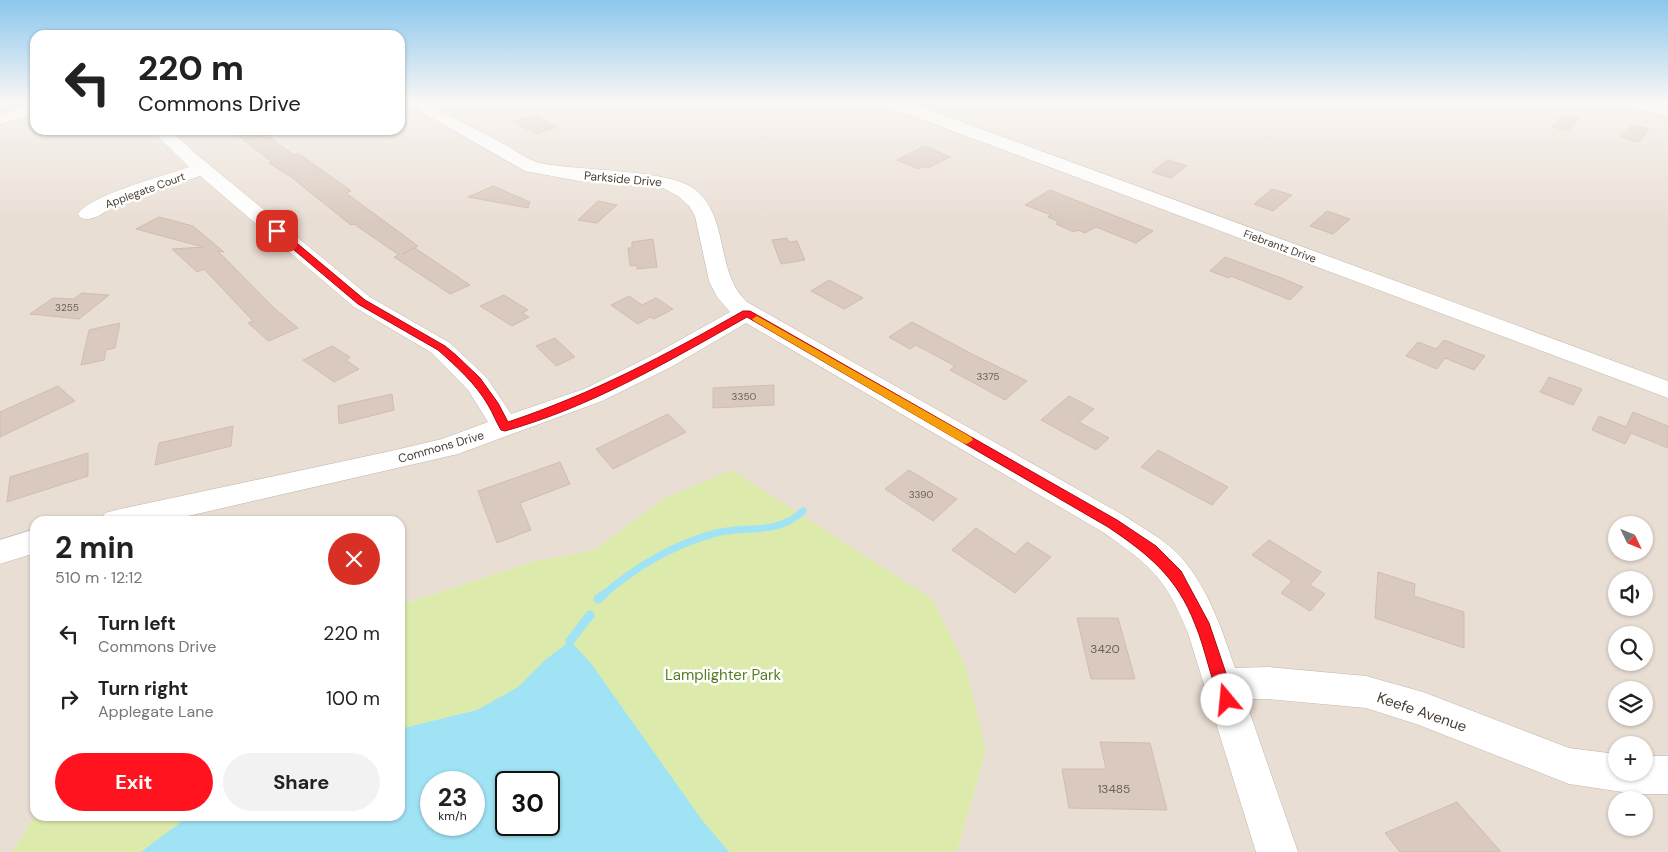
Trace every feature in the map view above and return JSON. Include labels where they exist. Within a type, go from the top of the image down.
[{"type":"street","points":[[173,142],[362,302],[453,357],[476,380],[493,403],[505,428]]},
{"type":"street","name":"Parkside Drive","points":[[484,142],[532,168],[580,175],[666,183],[679,187],[698,200],[704,211],[714,260],[724,289],[729,298],[746,313],[777,329],[1112,523],[1151,550],[1176,575],[1202,623],[1236,731],[1269,821],[1277,852]]},
{"type":"street","name":"Fiebrantz Drive","points":[[999,142],[1668,390]]},
{"type":"street","name":"Applegate Court","points":[[88,214],[109,201],[203,169]]},
{"type":"street","name":"Commons Drive","points":[[139,516],[391,461],[448,447],[505,428],[565,407],[608,388],[662,361],[746,313]]},
{"type":"street","points":[[0,552],[30,543]]},
{"type":"street","name":"Keefe Avenue","points":[[1222,684],[1268,683],[1366,692],[1423,709],[1569,766],[1636,775],[1668,775]]},
{"type":"shaded area","points":[[0,142],[1668,142],[1668,852],[957,852],[986,751],[665,498],[594,550],[531,562],[405,603],[405,516],[30,516],[30,821],[32,821],[12,852],[0,852]]},
{"type":"green space","name":"Lamplighter Park","points":[[732,470],[932,599],[966,667],[986,751],[957,852],[12,852],[32,821],[405,821],[405,603],[531,562],[594,550],[665,498]]},
{"type":"water","points":[[570,641],[590,662],[702,820],[729,852],[141,852],[182,821],[405,821],[405,728],[477,710],[518,687],[545,660]]},
{"type":"building","points":[[246,142],[276,142],[294,155],[298,153],[351,191],[346,193],[418,246],[402,254],[415,248],[470,285],[450,294],[394,257],[399,255],[354,224],[351,225],[291,177],[269,163],[272,162]]},
{"type":"building","points":[[925,146],[950,157],[928,168],[925,166],[919,169],[897,160]]},
{"type":"building","points":[[1168,160],[1187,166],[1171,178],[1152,172]]},
{"type":"building","points":[[493,186],[530,202],[528,208],[468,197]]},
{"type":"building","points":[[1272,189],[1292,195],[1273,211],[1254,204]]},
{"type":"building","points":[[1050,190],[1153,231],[1136,243],[1096,227],[1085,233],[1078,230],[1074,232],[1056,224],[1059,222],[1048,217],[1051,215],[1025,205]]},
{"type":"building","points":[[598,201],[617,205],[597,223],[578,220]]},
{"type":"building","points":[[1327,211],[1350,219],[1333,234],[1310,226]]},
{"type":"building","points":[[159,217],[193,226],[224,252],[218,251],[274,308],[298,328],[269,341],[266,339],[248,323],[253,321],[204,269],[197,272],[172,249],[203,247],[136,229]]},
{"type":"building","points":[[787,238],[789,242],[797,241],[805,260],[781,264],[772,240]]},
{"type":"building","points":[[653,239],[657,267],[637,269],[637,265],[630,266],[628,248],[632,248],[632,242]]},
{"type":"building","points":[[1225,257],[1303,287],[1290,300],[1231,276],[1229,278],[1210,271]]},
{"type":"building","points":[[829,280],[863,298],[844,309],[811,291]]},
{"type":"building","points":[[82,293],[109,295],[79,319],[30,314],[53,298],[74,299]]},
{"type":"building","points":[[504,295],[528,310],[522,313],[529,317],[512,326],[480,306]]},
{"type":"building","points":[[629,296],[642,305],[656,298],[673,309],[654,319],[650,317],[638,324],[611,305]]},
{"type":"building","points":[[912,322],[1027,381],[1005,400],[950,370],[955,366],[916,345],[910,349],[889,337]]},
{"type":"building","points":[[120,323],[115,348],[106,350],[104,360],[81,365],[89,330]]},
{"type":"building","points":[[555,338],[575,357],[556,366],[536,346]]},
{"type":"building","points":[[1444,340],[1485,356],[1474,370],[1445,358],[1437,369],[1406,356],[1418,342],[1436,349]]},
{"type":"building","points":[[332,346],[350,357],[346,360],[359,369],[334,382],[303,360]]},
{"type":"building","points":[[1549,377],[1582,389],[1573,405],[1540,392]]},
{"type":"building","points":[[774,385],[774,405],[713,408],[713,388]]},
{"type":"building","points":[[58,386],[75,401],[0,437],[0,412]]},
{"type":"building","points":[[392,394],[394,410],[339,424],[338,406]]},
{"type":"building","points":[[1069,396],[1094,409],[1079,422],[1109,438],[1096,450],[1041,420]]},
{"type":"building","points":[[1633,412],[1668,426],[1668,448],[1631,433],[1625,444],[1592,430],[1599,416],[1626,427]]},
{"type":"building","points":[[668,414],[686,432],[613,469],[596,449]]},
{"type":"building","points":[[233,426],[231,446],[155,465],[159,443]]},
{"type":"building","points":[[1158,450],[1228,487],[1212,505],[1141,467]]},
{"type":"building","points":[[88,453],[88,476],[7,502],[10,477]]},
{"type":"building","points":[[560,462],[570,484],[520,503],[531,530],[497,543],[478,491]]},
{"type":"building","points":[[909,470],[957,499],[933,521],[885,489]]},
{"type":"building","points":[[976,528],[1015,554],[1027,542],[1051,557],[1015,593],[952,550]]},
{"type":"building","points":[[1269,540],[1321,572],[1310,585],[1325,594],[1310,611],[1281,593],[1292,581],[1252,555]]},
{"type":"building","points":[[1378,572],[1415,584],[1414,596],[1464,612],[1464,648],[1375,618]]},
{"type":"building","points":[[1077,618],[1118,618],[1135,679],[1091,679]]},
{"type":"building","points":[[1100,742],[1150,743],[1167,810],[1069,808],[1062,769],[1106,769]]},
{"type":"building","points":[[1457,802],[1501,852],[1400,852],[1385,833]]},
{"type":"waterway","points":[[602,596],[641,566],[684,544],[716,533],[772,527],[783,524],[803,511]]},
{"type":"waterway","points":[[598,599],[603,595]]},
{"type":"waterway","points":[[570,641],[590,615]]},
{"type":"slow traffic","points":[[757,319],[967,440]]},
{"type":"route","points":[[277,231],[320,269],[362,302],[453,357],[476,380],[493,403],[505,428],[565,407],[608,388],[662,361],[746,313],[777,329],[1112,523],[1151,550],[1176,575],[1202,623],[1227,700]]}]
